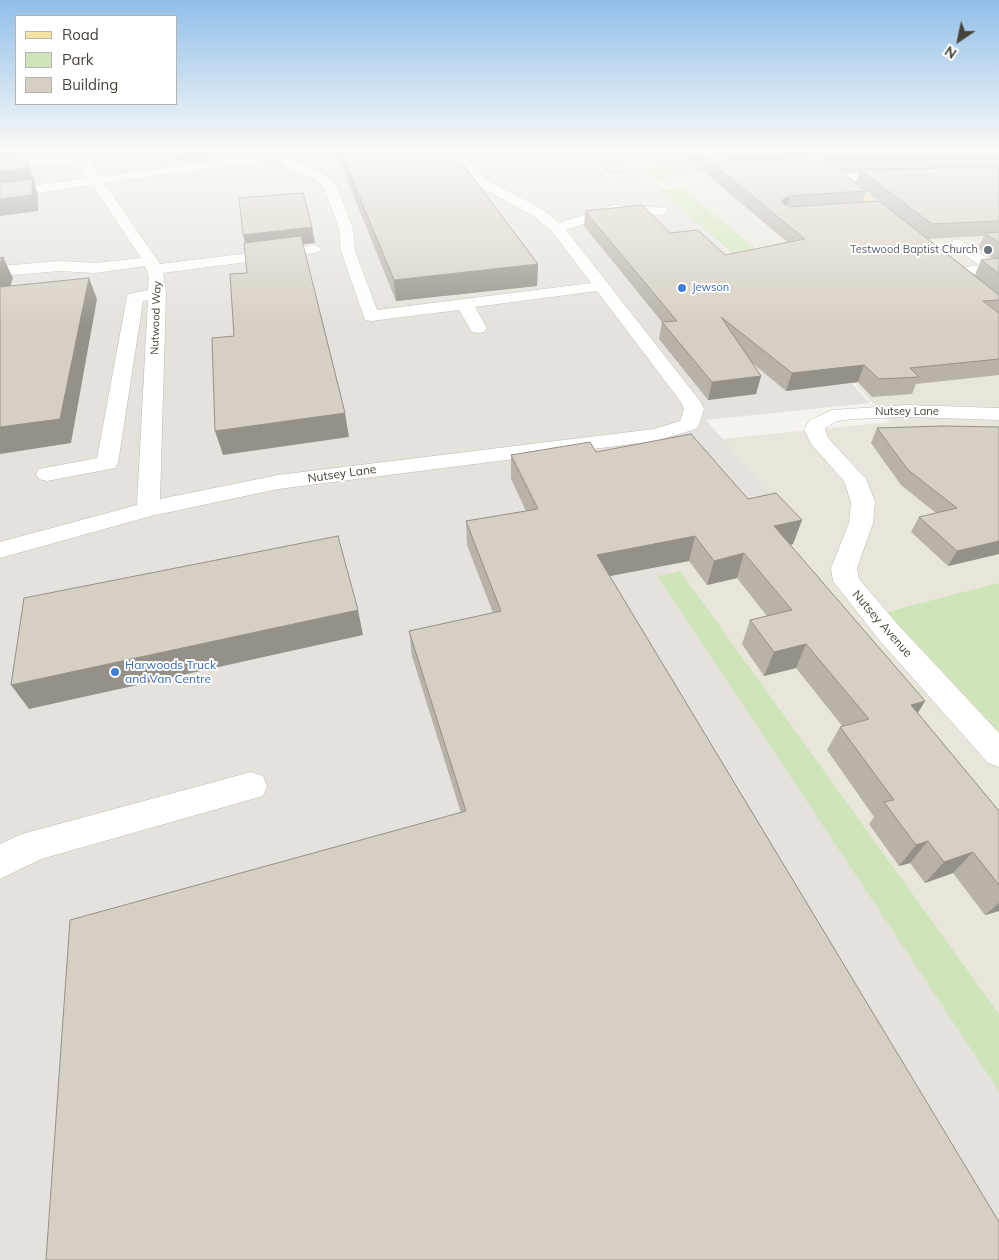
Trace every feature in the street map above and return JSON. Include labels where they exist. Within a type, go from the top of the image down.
[{"type":"main road","points":[[877,210],[907,233]]},
{"type":"main road","points":[[942,261],[975,287]]},
{"type":"street","name":"Nutwood Way","points":[[115,209],[153,265],[158,294],[148,509]]},
{"type":"street","points":[[339,209],[346,229],[348,251],[371,316],[602,286]]},
{"type":"street","points":[[531,209],[557,228],[602,286]]},
{"type":"street","points":[[557,228],[614,209],[660,211]]},
{"type":"street","points":[[852,211],[877,210]]},
{"type":"street","points":[[942,244],[984,242]]},
{"type":"street","points":[[955,272],[993,268],[958,243]]},
{"type":"street","points":[[0,271],[46,266],[95,268],[153,265],[315,249]]},
{"type":"street","name":"Nutsey Lane","points":[[0,550],[148,509],[278,482],[656,435],[688,425],[694,409],[690,401],[602,286]]},
{"type":"street","points":[[47,474],[107,463],[135,297],[158,294]]},
{"type":"street","points":[[464,304],[478,328]]},
{"type":"street","name":"Nutsey Lane","points":[[817,424],[832,416],[854,413],[907,411],[999,414]]},
{"type":"street","name":"Nutsey Avenue","points":[[817,424],[814,434],[855,479],[863,502],[861,523],[844,568],[846,581],[890,634],[999,754]]},
{"type":"street","points":[[0,862],[34,845],[251,786]]},
{"type":"shaded area","points":[[0,209],[688,209],[870,403],[706,420],[782,507],[646,537],[858,818],[999,1014],[999,1260],[0,1260]]},
{"type":"shaded area","points":[[692,209],[999,209],[999,1014],[858,818],[645,536],[781,506],[722,439],[890,422],[703,218]]},
{"type":"green space","points":[[682,209],[708,209],[761,254],[735,256]]},
{"type":"green space","points":[[680,571],[999,1014],[999,1091],[657,576]]},
{"type":"green space","points":[[999,584],[999,732],[887,612]]},
{"type":"building","points":[[240,209],[307,209],[312,227],[243,235]]},
{"type":"building","points":[[364,209],[496,209],[538,264],[394,280]]},
{"type":"building","points":[[646,209],[670,233],[698,230],[725,255],[805,239],[768,209],[889,209],[999,295],[999,300],[983,301],[999,313],[999,359],[910,368],[919,377],[879,379],[864,365],[792,373],[721,317],[761,376],[712,382],[662,322],[677,321],[585,211]]},
{"type":"building","points":[[912,209],[999,209],[999,221],[932,224]]},
{"type":"building","points":[[999,232],[999,243],[985,233]]},
{"type":"building","points":[[301,236],[345,413],[215,431],[212,338],[234,336],[230,274],[247,273],[244,243]]},
{"type":"building","points":[[999,258],[999,274],[981,260]]},
{"type":"building","points":[[89,278],[60,419],[0,427],[0,287]]},
{"type":"building","points":[[999,427],[999,541],[957,551],[919,517],[957,508],[908,470],[877,428]]},
{"type":"building","points":[[691,434],[748,499],[776,493],[802,520],[774,526],[925,701],[911,705],[999,811],[999,885],[973,852],[944,862],[928,841],[916,845],[884,802],[894,800],[840,727],[869,719],[806,644],[774,652],[750,620],[792,610],[744,553],[714,561],[695,536],[597,555],[999,1222],[999,1260],[46,1260],[70,920],[466,811],[409,631],[501,611],[466,521],[538,509],[511,455],[590,442],[596,452]]},
{"type":"building","name":"Harwoods Truck and Van Centre","points":[[338,536],[358,610],[11,685],[24,598]]},
{"type":"place","name":"Testwood Baptist Church","points":[[988,250]]},
{"type":"place","name":"Jewson","points":[[682,288]]},
{"type":"place","name":"Harwoods Truck and Van Centre","points":[[115,672]]}]
